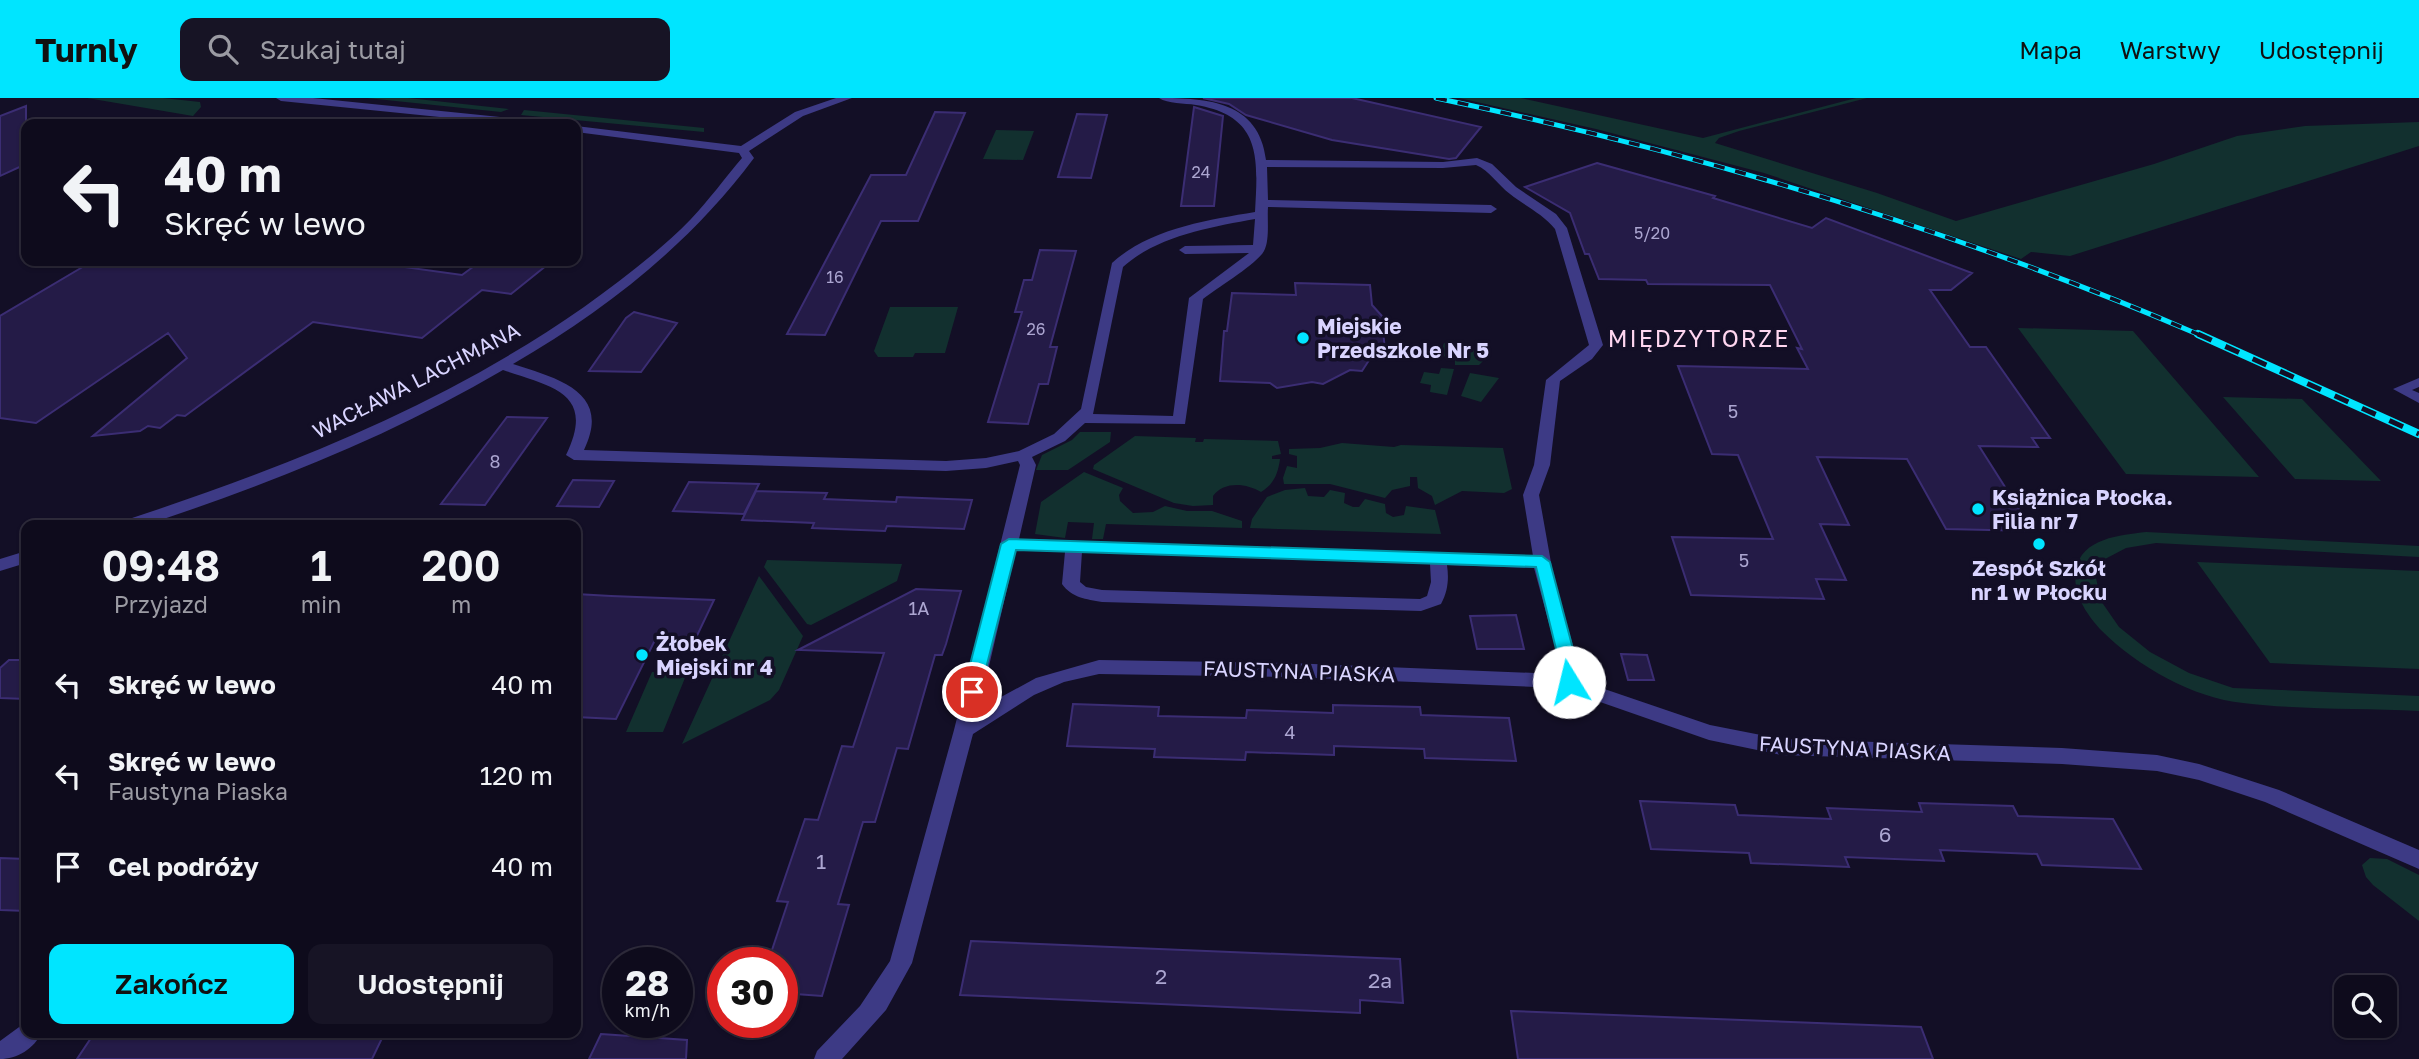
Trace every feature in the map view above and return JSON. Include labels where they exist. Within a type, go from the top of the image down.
[{"type":"street","points":[[281,98],[489,119]]},
{"type":"street","points":[[581,130],[743,150],[799,114],[847,98]]},
{"type":"street","points":[[1082,418],[1180,421],[1196,298],[1230,272],[1250,261],[1259,249],[1260,163],[1258,143],[1250,126],[1240,118],[1210,106],[1164,98]]},
{"type":"street","name":"WACŁAWA LACHMANA","points":[[145,520],[229,492],[296,465],[377,429],[501,365],[605,298],[672,244],[736,175],[748,158],[743,150]]},
{"type":"street","points":[[1260,163],[1443,165],[1479,162],[1488,166],[1512,190],[1557,222],[1596,345],[1592,352],[1557,375],[1552,384],[1542,465],[1531,495],[1542,562],[1564,649],[1569,682]]},
{"type":"street","points":[[501,365],[567,389],[577,397],[588,425],[575,455],[946,466],[981,464],[1023,455],[1067,435],[1082,418],[1091,403],[1119,263],[1130,253],[1150,243],[1260,209],[1491,209]]},
{"type":"street","points":[[1185,250],[1259,249]]},
{"type":"street","points":[[2419,382],[2400,389],[2419,399]]},
{"type":"street","points":[[826,1059],[870,1013],[887,991],[901,963],[964,730],[1028,465],[1023,455]]},
{"type":"street","points":[[1009,544],[1542,562]]},
{"type":"street","points":[[1074,546],[1071,584],[1081,592],[1129,597],[1422,605],[1435,600],[1440,582],[1438,557]]},
{"type":"street","points":[[0,565],[21,559]]},
{"type":"street","name":"FAUSTYNA PIASKA","points":[[964,730],[1020,691],[1058,676],[1099,667],[1289,670],[1569,682],[1710,732],[1781,747],[2121,758],[2185,768],[2227,780],[2323,816],[2419,860]]},
{"type":"street","points":[[0,1056],[22,1038]]},
{"type":"green space","points":[[87,98],[163,98],[200,102],[201,107],[193,116]]},
{"type":"green space","points":[[367,98],[408,98],[509,109],[501,112]]},
{"type":"green space","points":[[1459,98],[1521,98],[1703,138],[1856,98],[1867,98],[1739,131],[1719,138],[1715,143],[1877,193],[1956,221],[2154,164],[2237,136],[2305,126],[2419,122],[2419,146],[2070,256],[2031,252],[2021,259],[1764,173],[1596,129]]},
{"type":"green space","points":[[524,110],[704,128],[704,132],[581,119],[521,115]]},
{"type":"green space","points":[[996,130],[1034,131],[1023,160],[983,159]]},
{"type":"green space","points":[[890,307],[958,307],[945,353],[878,357],[874,351]]},
{"type":"green space","points":[[2018,328],[2133,331],[2259,477],[2126,474]]},
{"type":"green space","points":[[1444,343],[1474,346],[1475,350],[1490,354],[1479,365],[1455,365],[1455,357],[1440,356]]},
{"type":"green space","points":[[1441,368],[1454,369],[1447,395],[1430,392],[1431,385],[1420,383],[1424,372],[1439,374]]},
{"type":"green space","points":[[1470,373],[1499,378],[1481,402],[1461,396]]},
{"type":"green space","points":[[2223,397],[2302,399],[2381,481],[2295,479]]},
{"type":"green space","points":[[1080,432],[1111,432],[1110,442],[1068,470],[1036,470],[1042,455],[1072,440]]},
{"type":"green space","points":[[1135,436],[1196,438],[1195,442],[1203,442],[1204,439],[1278,441],[1281,454],[1272,456],[1272,459],[1280,459],[1278,469],[1275,478],[1261,492],[1242,485],[1229,486],[1213,496],[1213,505],[1193,506],[1174,503],[1093,469],[1094,465]]},
{"type":"green space","points":[[1342,443],[1394,447],[1503,448],[1512,489],[1504,493],[1462,491],[1435,505],[1432,496],[1418,488],[1417,477],[1410,477],[1410,486],[1392,490],[1385,498],[1330,484],[1284,484],[1287,466],[1297,468],[1297,456],[1289,454],[1289,449],[1320,448]]},
{"type":"green space","points":[[1084,472],[1123,488],[1119,495],[1120,501],[1133,513],[1153,512],[1165,506],[1187,511],[1212,511],[1242,521],[1242,528],[1106,524],[1103,539],[1092,539],[1094,523],[1068,522],[1065,538],[1035,534],[1041,502]]},
{"type":"green space","points":[[1305,488],[1308,496],[1324,497],[1330,490],[1345,493],[1344,503],[1353,507],[1359,507],[1365,499],[1385,504],[1386,513],[1393,517],[1404,515],[1406,506],[1435,510],[1441,534],[1250,528],[1252,519],[1267,497],[1285,490]]},
{"type":"green space","points":[[2146,532],[2419,546],[2419,557],[2156,543],[2126,548],[2105,559],[2096,578],[2101,601],[2119,627],[2150,652],[2189,673],[2233,688],[2419,696],[2419,711],[2309,708],[2224,700],[2186,687],[2149,668],[2116,644],[2096,624],[2078,595],[2075,579],[2079,559],[2094,545],[2114,537]]},
{"type":"green space","points":[[767,560],[902,564],[897,581],[811,625],[807,624],[764,567]]},
{"type":"green space","points":[[2197,562],[2419,571],[2419,669],[2270,663]]},
{"type":"green space","points":[[759,576],[803,636],[779,690],[770,700],[682,744]]},
{"type":"green space","points":[[652,672],[687,673],[663,732],[626,732]]},
{"type":"green space","points":[[2370,858],[2387,859],[2419,875],[2419,921],[2366,877],[2362,865]]},
{"type":"building","points":[[1203,98],[1352,98],[1481,127],[1456,158],[1449,159],[1332,140],[1246,115],[1229,104]]},
{"type":"building","points":[[26,106],[26,119],[21,119],[21,166],[0,176],[0,116]]},
{"type":"building","points":[[1194,107],[1223,116],[1214,206],[1181,206]]},
{"type":"building","points":[[935,112],[965,113],[918,221],[881,221],[825,335],[787,334],[871,175],[906,175]]},
{"type":"building","points":[[1077,114],[1107,115],[1091,178],[1058,177]]},
{"type":"building","points":[[1597,163],[1715,196],[1713,198],[1812,228],[1826,218],[1972,273],[1951,290],[1930,290],[1970,347],[1986,347],[2050,438],[2032,438],[2038,447],[1979,446],[2033,531],[1946,529],[1907,459],[1817,457],[1849,525],[1820,524],[1846,580],[1816,579],[1824,599],[1691,595],[1672,537],[1773,539],[1738,455],[1712,454],[1678,366],[1808,369],[1797,348],[1802,349],[1770,285],[1648,284],[1646,280],[1599,279],[1589,254],[1585,254],[1570,213],[1525,187]]},
{"type":"building","points":[[1040,250],[1076,251],[1050,347],[1057,347],[1048,384],[1039,384],[1028,424],[988,422],[1022,312],[1015,312],[1024,280],[1032,280]]},
{"type":"building","points":[[84,266],[397,266],[462,275],[474,266],[546,266],[511,294],[482,290],[422,338],[313,322],[185,416],[177,415],[160,428],[148,426],[140,431],[93,436],[187,358],[168,333],[36,423],[0,418],[0,316]]},
{"type":"building","name":"Miejskie Przedszkole Nr 5","points":[[1295,283],[1370,285],[1372,305],[1391,326],[1383,330],[1385,351],[1375,351],[1362,371],[1350,370],[1323,384],[1312,382],[1277,388],[1270,383],[1220,381],[1224,331],[1227,331],[1232,293],[1296,295]]},
{"type":"building","points":[[634,312],[677,323],[641,372],[589,371],[626,318]]},
{"type":"building","points":[[507,417],[547,418],[485,505],[441,504]]},
{"type":"building","points":[[573,480],[614,481],[599,507],[557,506]]},
{"type":"building","points":[[689,482],[759,484],[744,514],[673,511]]},
{"type":"building","points":[[756,491],[827,493],[824,499],[896,502],[897,497],[972,500],[964,529],[887,526],[885,531],[812,528],[814,523],[742,520]]},
{"type":"building","points":[[916,589],[961,591],[942,655],[935,655],[908,749],[897,748],[875,822],[863,822],[838,904],[849,905],[822,996],[798,994],[798,947],[773,947],[788,902],[777,901],[805,819],[818,820],[842,746],[853,747],[884,653],[798,650]]},
{"type":"building","points":[[581,594],[714,600],[694,642],[655,640],[616,719],[581,717]]},
{"type":"building","points":[[1516,615],[1524,649],[1477,649],[1470,616]]},
{"type":"building","points":[[1621,654],[1647,655],[1654,680],[1628,680]]},
{"type":"building","points":[[9,660],[21,660],[21,699],[0,698],[0,668]]},
{"type":"building","points":[[1073,704],[1159,707],[1158,716],[1246,718],[1247,710],[1333,713],[1333,705],[1420,707],[1421,715],[1509,718],[1516,761],[1425,758],[1424,749],[1334,746],[1334,755],[1246,752],[1245,760],[1154,757],[1155,749],[1067,746]]},
{"type":"building","points":[[1640,801],[1735,805],[1738,815],[1831,819],[1827,808],[1922,812],[1919,803],[2013,806],[2018,816],[2113,819],[2141,869],[2042,865],[2037,854],[1940,850],[1944,861],[1845,857],[1849,867],[1751,863],[1749,853],[1651,849]]},
{"type":"building","points":[[0,858],[21,859],[21,911],[0,910]]},
{"type":"building","points":[[971,941],[1400,959],[1403,1003],[1360,1000],[1360,1013],[960,995]]},
{"type":"building","points":[[1511,1011],[1921,1027],[1933,1059],[1518,1059]]},
{"type":"building","points":[[601,1034],[602,1038],[687,1040],[686,1059],[589,1059]]},
{"type":"building","points":[[91,1038],[382,1038],[372,1059],[77,1059]]},
{"type":"railway","points":[[1436,98],[1632,143],[1825,198],[2015,261],[2202,336]]},
{"type":"railway","points":[[2198,334],[2419,434]]},
{"type":"place","name":"Miejskie Przedszkole Nr 5","points":[[1303,338]]},
{"type":"place","name":"Książnica Płocka. Filia nr 7","points":[[1978,509]]},
{"type":"place","name":"Zespół Szkół nr 1 w Płocku","points":[[2039,544]]},
{"type":"place","name":"Żłobek Miejski nr 4","points":[[642,655]]},
{"type":"district","name":"MIĘDZYTORZE","points":[[1699,338]]},
{"type":"route","points":[[972,692],[1009,544],[1542,562],[1546,585],[1556,611],[1569,670],[1569,682]]}]
